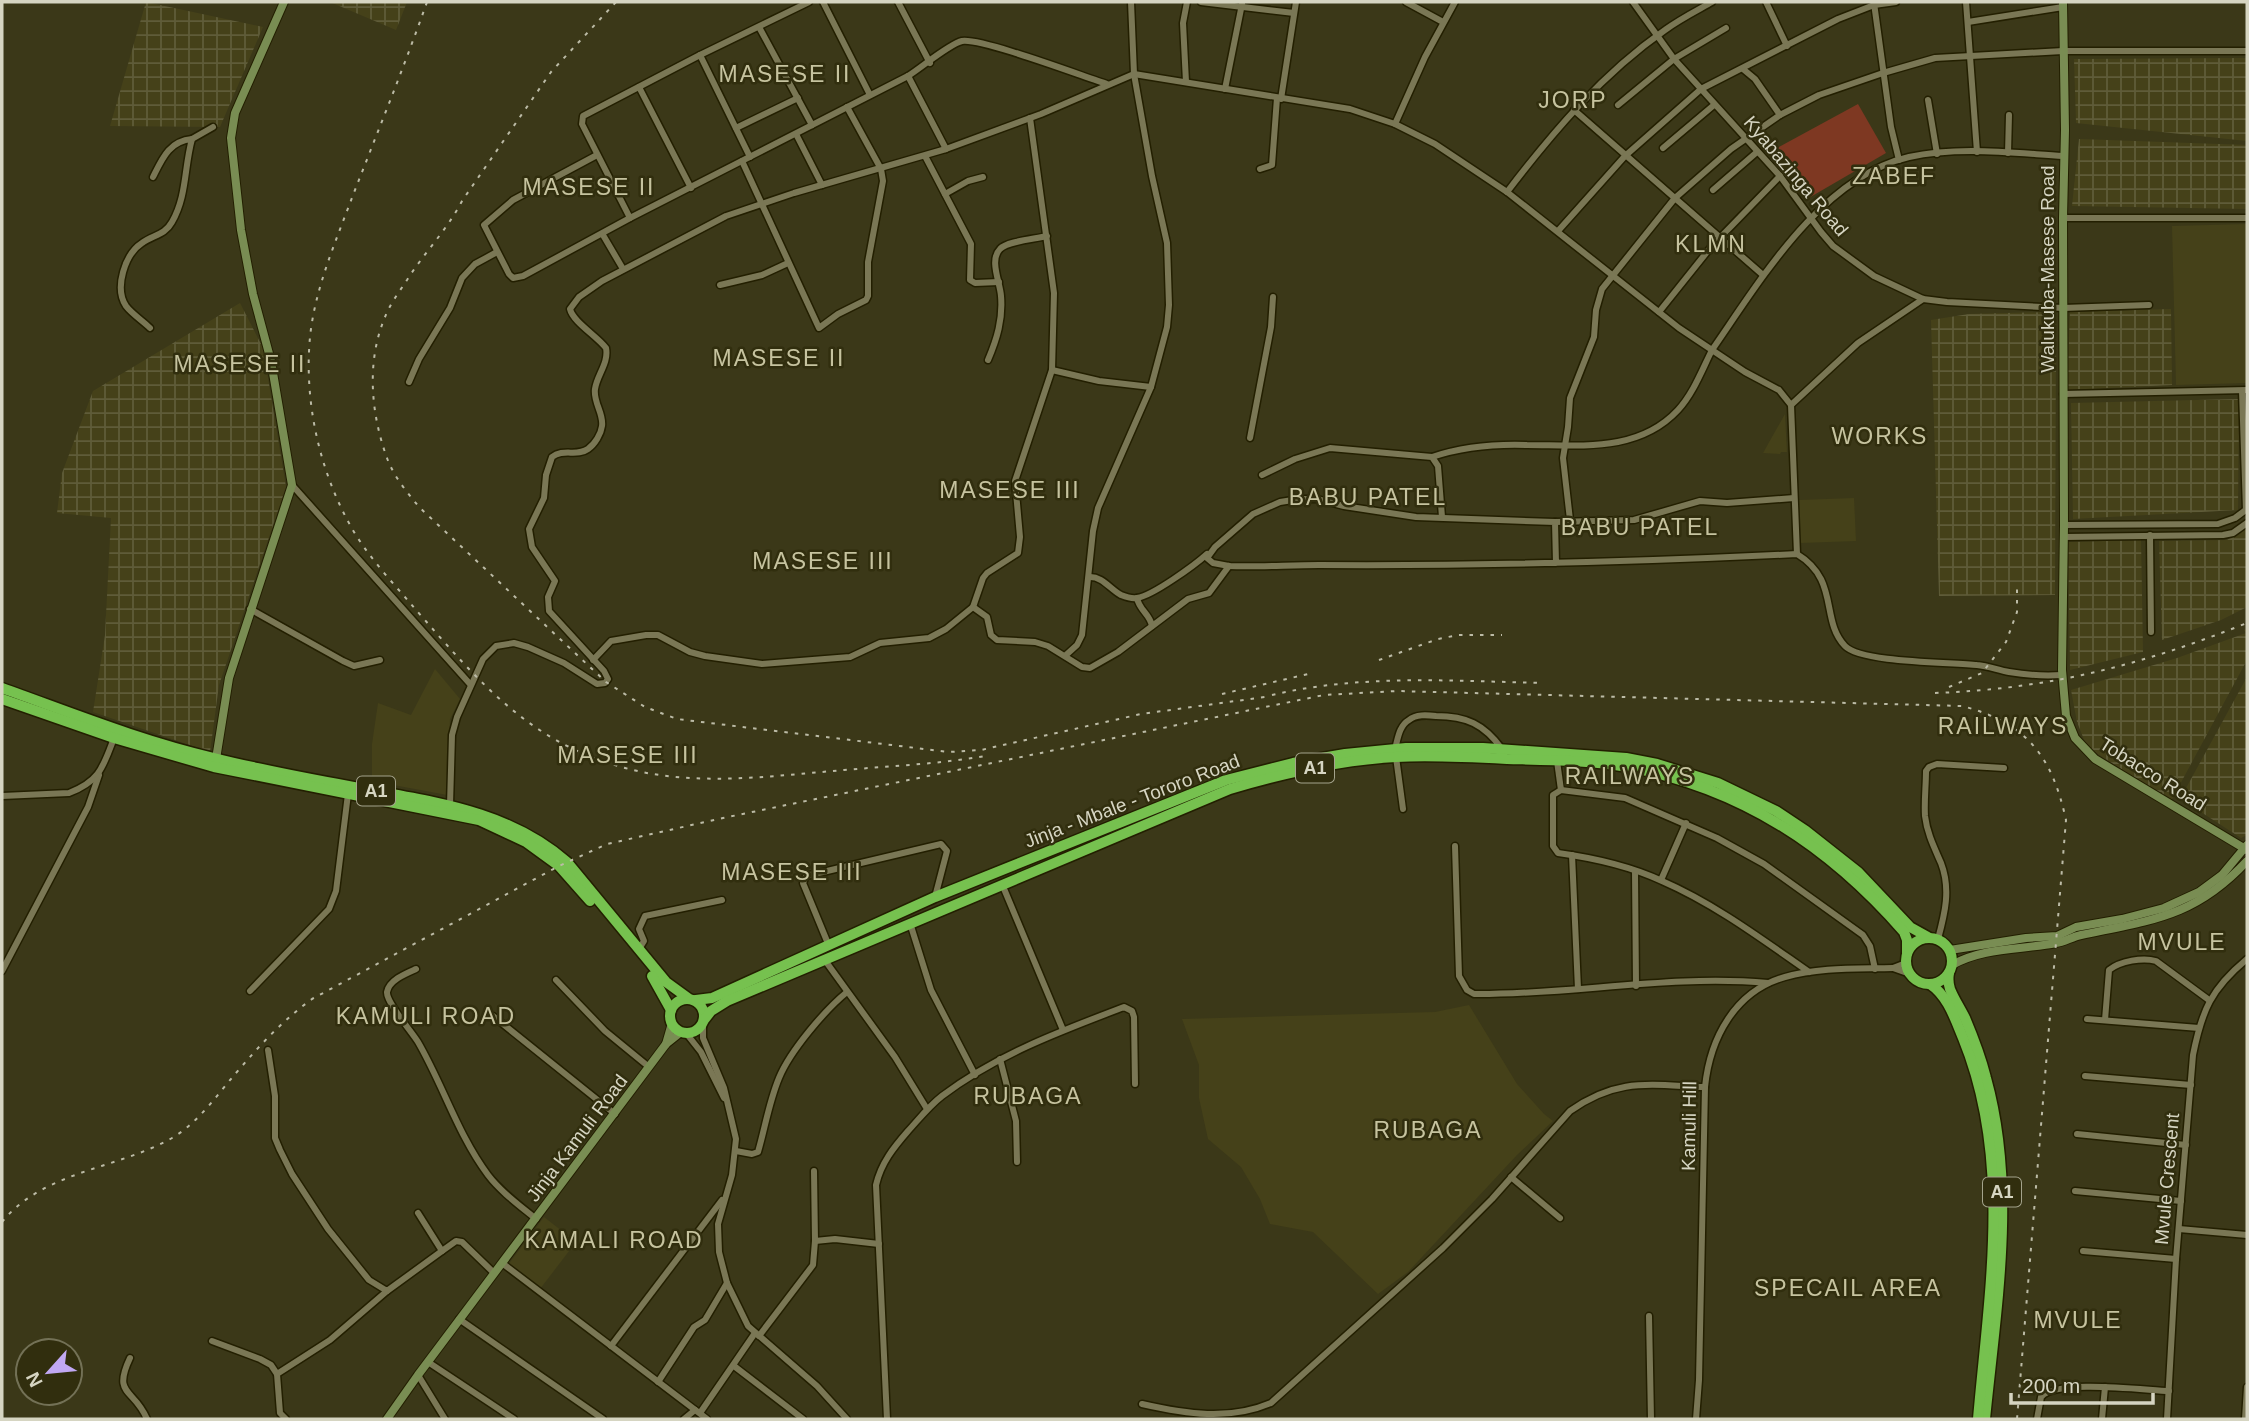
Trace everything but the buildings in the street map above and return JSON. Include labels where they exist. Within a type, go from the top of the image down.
[{"type":"highway","name":"A1","points":[[2,688],[116,730],[216,759],[450,805],[501,821],[548,846],[567,862],[666,982],[704,1009],[704,1022],[698,1030],[683,1033]]},
{"type":"highway","name":"A1","points":[[2,699],[114,738],[215,767],[469,817],[497,827],[526,842],[559,866],[657,982],[671,1010],[672,1023]]},
{"type":"highway","name":"Jinja - Mbale - Tororo Road","points":[[692,999],[712,998],[935,897],[1226,780],[1293,763],[1396,753],[1502,749],[1626,758],[1687,773],[1748,796],[1776,811],[1832,850],[1880,893],[1910,927],[1933,938]]},
{"type":"highway","name":"Jinja - Mbale - Tororo Road","points":[[704,1022],[711,1011],[727,1001],[1230,789],[1296,771],[1396,753],[1625,767],[1657,774],[1721,795],[1774,820],[1821,852],[1864,888],[1904,932],[1908,963]]},
{"type":"highway","name":"A1","points":[[1933,938],[1950,950],[1950,989],[1969,1028],[1987,1079],[1997,1128],[2001,1171],[2001,1250],[1985,1419]]},
{"type":"highway","points":[[1908,963],[1917,940],[1933,938]]},
{"type":"highway","name":"A1","points":[[1908,963],[1916,980],[1930,984],[1943,995],[1979,1083],[1990,1140],[1994,1229],[1978,1419]]},
{"type":"highway","points":[[1930,984],[1944,979],[1951,969]]},
{"type":"highway","name":"A1","points":[[671,1010],[675,1003],[692,999]]},
{"type":"highway","points":[[672,1023],[683,1033]]},
{"type":"street","points":[[216,759],[223,700],[292,485],[271,361],[253,294],[241,230],[231,138],[236,113],[284,2]]},
{"type":"street","points":[[631,218],[582,124],[583,116],[809,2]]},
{"type":"street","points":[[823,2],[870,95]]},
{"type":"street","points":[[898,2],[930,63]]},
{"type":"street","points":[[1066,655],[1077,645],[1082,635],[1093,531],[1102,494],[1151,387],[1167,327],[1169,265],[1134,74],[1131,2]]},
{"type":"street","points":[[1186,2],[1183,23],[1186,82]]},
{"type":"street","points":[[1200,2],[1242,4],[1294,13]]},
{"type":"street","points":[[1260,169],[1272,165],[1279,98],[1296,2]]},
{"type":"street","points":[[1406,2],[1443,22]]},
{"type":"street","points":[[1395,124],[1455,2]]},
{"type":"street","name":"Kyabazinga Road","points":[[1633,2],[1674,59],[1780,176],[1833,246],[1894,286],[1923,299],[1984,306],[2148,306]]},
{"type":"street","points":[[1507,192],[1574,110],[1605,78],[1657,36],[1712,2]]},
{"type":"street","points":[[1766,2],[1787,46]]},
{"type":"street","points":[[1558,231],[1625,156],[1701,89],[1838,19],[1874,4],[1896,2]]},
{"type":"street","points":[[1966,2],[1977,152]]},
{"type":"street","points":[[1225,89],[1242,4]]},
{"type":"street","points":[[1874,4],[1899,160]]},
{"type":"street","points":[[1968,22],[2063,4]]},
{"type":"street","name":"Walukuba-Masese Road","points":[[2063,4],[2064,537]]},
{"type":"street","points":[[759,27],[812,125]]},
{"type":"street","points":[[1618,105],[1674,59],[1726,28]]},
{"type":"street","points":[[597,155],[513,200],[484,225],[513,278],[518,279],[908,76],[955,44],[971,41],[1107,84]]},
{"type":"street","points":[[1570,520],[1563,458],[1570,398],[1594,338],[1597,300],[1602,289],[1675,198],[1707,168],[1745,139],[1780,115],[1819,95],[1884,72],[1935,58],[2063,51],[2247,51]]},
{"type":"street","points":[[700,55],[750,157]]},
{"type":"street","points":[[1743,69],[1755,79],[1780,115]]},
{"type":"street","points":[[450,805],[452,735],[470,684],[488,652],[496,646],[514,643],[579,671],[597,684],[605,683],[608,676],[549,611],[548,597],[555,581],[532,547],[529,529],[544,498],[546,475],[552,457],[556,453],[582,452],[587,449],[595,443],[602,427],[595,388],[606,360],[606,348],[571,314],[570,309],[579,298],[623,269],[726,216],[946,149],[1030,118],[1134,74],[1350,109],[1395,124],[1435,145],[1507,192],[1659,312],[1745,372],[1779,390],[1791,405],[1797,554]]},
{"type":"street","points":[[908,76],[946,149]]},
{"type":"street","points":[[639,87],[691,188]]},
{"type":"street","points":[[736,128],[798,99]]},
{"type":"street","points":[[1927,100],[1937,154]]},
{"type":"street","points":[[1663,148],[1714,105]]},
{"type":"street","points":[[742,161],[820,328],[838,314],[866,300],[869,289],[868,262],[882,191],[881,169],[848,107]]},
{"type":"street","points":[[1574,110],[1763,275]]},
{"type":"street","points":[[2008,153],[2010,115]]},
{"type":"street","points":[[593,660],[611,642],[646,635],[657,635],[698,654],[762,664],[839,660],[858,656],[880,643],[929,638],[946,629],[973,607],[987,573],[1018,553],[1020,537],[1015,481],[1052,370],[1054,293],[1030,118]]},
{"type":"street","points":[[153,177],[171,147],[214,127]]},
{"type":"street","points":[[796,134],[822,185]]},
{"type":"street","points":[[150,328],[124,302],[122,280],[125,266],[133,250],[166,231],[173,220],[183,199],[192,139]]},
{"type":"street","points":[[1713,190],[1757,152]]},
{"type":"street","points":[[1262,475],[1296,459],[1330,448],[1433,457],[1482,447],[1612,444],[1649,432],[1667,420],[1685,401],[1712,350],[1763,275],[1811,217],[1861,179],[1899,160],[1937,154],[1977,152],[2063,156]]},
{"type":"street","points":[[925,156],[971,244],[970,280],[975,283],[999,282]]},
{"type":"street","points":[[1659,312],[1720,238],[1780,176]]},
{"type":"street","points":[[945,194],[968,181],[983,177]]},
{"type":"street","points":[[2063,218],[2247,218]]},
{"type":"street","points":[[603,235],[623,269]]},
{"type":"street","points":[[988,360],[997,339],[1000,318],[995,258],[1002,247],[1047,236]]},
{"type":"street","points":[[409,382],[419,359],[450,309],[462,278],[475,264],[497,252]]},
{"type":"street","points":[[720,285],[762,275],[788,263]]},
{"type":"street","points":[[1250,438],[1271,327],[1273,297]]},
{"type":"street","points":[[1791,405],[1858,343],[1923,299]]},
{"type":"street","points":[[1052,370],[1099,381],[1151,387]]},
{"type":"street","points":[[2063,394],[2245,391],[2247,509],[2235,518],[2218,524],[2064,526]]},
{"type":"street","points":[[1433,457],[1438,466],[1442,517]]},
{"type":"street","points":[[292,485],[470,684]]},
{"type":"street","points":[[1089,577],[1100,578],[1111,589],[1126,597],[1147,595],[1199,562],[1253,514],[1280,502],[1299,499],[1317,499],[1392,514],[1555,522],[1634,520],[1700,501],[1727,503],[1794,498]]},
{"type":"street","points":[[1555,522],[1556,563]]},
{"type":"street","points":[[2064,537],[2223,535],[2233,533],[2247,523]]},
{"type":"street","points":[[2167,525],[2167,535]]},
{"type":"street","points":[[2131,526],[2131,536]]},
{"type":"street","points":[[2150,535],[2151,632]]},
{"type":"street","name":"Tobacco Road","points":[[2064,537],[2062,675],[2069,727],[2081,747],[2103,765],[2246,848]]},
{"type":"street","points":[[1207,554],[1207,559],[1213,564]]},
{"type":"street","points":[[1199,562],[1228,566],[1556,563],[1797,554],[1814,566],[1819,574],[1840,638],[1852,652],[1893,659],[1977,665],[2009,672],[2062,675]]},
{"type":"street","points":[[973,607],[986,617],[991,635],[997,640],[1035,642],[1066,655],[1082,667],[1093,667],[1118,652],[1188,599],[1209,593],[1228,566]]},
{"type":"street","points":[[1137,598],[1139,606],[1150,617],[1152,626]]},
{"type":"street","points":[[250,609],[342,662],[354,666],[380,660]]},
{"type":"street","points":[[1403,808],[1396,753],[1401,728],[1407,720],[1425,715],[1458,716],[1492,736],[1502,749]]},
{"type":"street","points":[[2,971],[88,807],[114,738]]},
{"type":"street","points":[[1558,761],[1561,790]]},
{"type":"street","points":[[1933,938],[1947,902],[1947,891],[1943,871],[1929,837],[1925,815],[1926,771],[1928,767],[1937,764],[2004,768]]},
{"type":"street","points":[[2,796],[69,793],[90,783],[99,775]]},
{"type":"street","points":[[1809,972],[1711,907],[1661,880],[1597,859],[1558,853],[1553,846],[1553,795],[1561,790],[1617,796],[1686,824],[1748,854],[1849,924],[1867,940],[1875,969]]},
{"type":"street","points":[[250,992],[329,909],[336,891],[348,794]]},
{"type":"street","points":[[1661,880],[1686,824]]},
{"type":"street","points":[[829,946],[803,883],[804,877],[941,844],[944,845],[946,855],[935,897]]},
{"type":"street","points":[[1455,846],[1459,976],[1467,990],[1474,994],[1521,995],[1578,989],[1730,981],[1768,983]]},
{"type":"street","points":[[1950,950],[2057,936],[2076,927],[2164,908],[2211,884],[2246,848]]},
{"type":"street","points":[[1572,855],[1578,989]]},
{"type":"street","points":[[1951,969],[1967,957],[2057,943],[2077,935],[2126,927],[2169,915],[2207,897],[2247,860]]},
{"type":"street","points":[[1635,872],[1636,986]]},
{"type":"street","points":[[1002,884],[1063,1030]]},
{"type":"street","points":[[639,949],[644,941],[639,929],[645,916],[722,900]]},
{"type":"street","points":[[910,923],[931,990],[975,1075]]},
{"type":"street","points":[[824,959],[895,1057],[928,1109]]},
{"type":"street","points":[[2105,1020],[2109,970],[2117,965],[2147,959],[2156,961],[2209,1000]]},
{"type":"street","name":"Mvule Crescent","points":[[2166,1419],[2176,1259],[2191,1084],[2199,1028],[2209,1000],[2247,959]]},
{"type":"street","name":"Kamuli Hill","points":[[1696,1419],[1705,1087],[1710,1054],[1725,1021],[1744,1000],[1768,983],[1783,977],[1809,972],[1893,968],[1908,963]]},
{"type":"street","name":"Kamuli Hill","points":[[1893,968],[1908,963]]},
{"type":"street","points":[[416,969],[390,986],[387,995],[389,1000],[414,1035],[437,1075],[481,1165],[494,1182],[536,1219]]},
{"type":"street","points":[[556,980],[613,1039],[649,1067]]},
{"type":"street","points":[[736,1151],[752,1154],[758,1152],[771,1101],[782,1072],[827,1009],[847,992]]},
{"type":"street","points":[[887,1419],[876,1199],[879,1173],[900,1139],[942,1096],[1000,1059],[1063,1030],[1124,1007],[1128,1008],[1134,1017],[1135,1084]]},
{"type":"street","points":[[493,1016],[615,1114]]},
{"type":"street","points":[[2087,1018],[2199,1028]]},
{"type":"street","points":[[704,1022],[703,1038],[724,1088],[735,1128],[736,1151],[732,1175],[718,1224],[719,1252],[727,1283],[743,1319],[757,1335],[817,1386],[847,1419]]},
{"type":"street","name":"Jinja Kamuli Road","points":[[387,1419],[666,1044],[672,1023]]},
{"type":"street","points":[[683,1033],[701,1052],[729,1106]]},
{"type":"street","name":"Jinja Kamuli Road","points":[[666,1044],[683,1033]]},
{"type":"street","points":[[268,1050],[275,1096],[275,1138],[280,1150],[292,1174],[328,1229],[369,1280],[387,1291]]},
{"type":"street","points":[[1000,1059],[1016,1121],[1017,1162]]},
{"type":"street","points":[[2085,1076],[2191,1084]]},
{"type":"street","points":[[1142,1404],[1189,1415],[1223,1418],[1251,1413],[1271,1403],[1443,1248],[1570,1111],[1596,1095],[1628,1085],[1705,1087]]},
{"type":"street","points":[[2077,1134],[2186,1145]]},
{"type":"street","points":[[684,1419],[697,1412],[813,1265],[814,1171]]},
{"type":"street","points":[[1511,1177],[1560,1218]]},
{"type":"street","points":[[2075,1191],[2181,1201]]},
{"type":"street","points":[[611,1346],[725,1197]]},
{"type":"street","points":[[418,1213],[442,1251]]},
{"type":"street","points":[[2179,1229],[2247,1236]]},
{"type":"street","points":[[815,1241],[835,1239],[879,1244]]},
{"type":"street","points":[[277,1374],[330,1340],[387,1291],[456,1241],[462,1242],[495,1273]]},
{"type":"street","points":[[2083,1251],[2176,1259]]},
{"type":"street","points":[[502,1263],[708,1419]]},
{"type":"street","points":[[658,1382],[694,1327],[705,1320],[727,1283]]},
{"type":"street","points":[[1649,1316],[1651,1419]]},
{"type":"street","points":[[459,1319],[603,1419]]},
{"type":"street","points":[[212,1341],[271,1365],[277,1374],[281,1413],[286,1419]]},
{"type":"street","points":[[130,1358],[122,1374],[122,1383],[147,1419]]},
{"type":"street","points":[[428,1362],[514,1419]]},
{"type":"street","points":[[734,1366],[803,1419]]},
{"type":"street","points":[[418,1375],[445,1419]]},
{"type":"street","points":[[2102,1419],[2105,1387]]},
{"type":"street","points":[[2038,1419],[2040,1397],[2052,1389],[2105,1387],[2169,1391]]},
{"type":"street","points":[[2245,1419],[2247,1387]]},
{"type":"shaded area","points":[[146,2],[263,27],[220,127],[110,126]]},
{"type":"shaded area","points":[[330,2],[407,2],[396,30]]},
{"type":"shaded area","points":[[2247,58],[2247,141],[2076,123],[2074,59]]},
{"type":"shaded area","points":[[1858,104],[1886,153],[1807,199],[1777,148]]},
{"type":"shaded area","points":[[2079,139],[2247,145],[2247,209],[2072,206]]},
{"type":"shaded area","points":[[2247,224],[2247,383],[2176,385],[2172,226]]},
{"type":"shaded area","points":[[240,303],[263,348],[286,487],[219,685],[210,752],[93,712],[105,635],[111,518],[57,513],[62,473],[93,391]]},
{"type":"shaded area","points":[[2171,309],[2172,385],[2067,390],[2070,312]]},
{"type":"shaded area","points":[[2048,312],[2056,323],[2055,595],[1939,596],[1931,320],[1969,314]]},
{"type":"shaded area","points":[[2239,399],[2238,510],[2073,519],[2071,403]]},
{"type":"shaded area","points":[[1785,414],[1787,452],[1763,453]]},
{"type":"shaded area","points":[[1854,498],[1856,541],[1800,543],[1799,500]]},
{"type":"shaded area","points":[[2247,527],[2247,607],[2221,620],[2162,640],[2159,541],[2227,540]]},
{"type":"shaded area","points":[[2141,540],[2143,652],[2070,670],[2068,542]]},
{"type":"shaded area","points":[[2247,629],[2247,660],[2171,801],[2087,747],[2077,722],[2071,690],[2177,658],[2246,633],[2244,630]]},
{"type":"shaded area","points":[[435,669],[460,699],[450,719],[447,795],[372,781],[372,744],[378,703],[411,715]]},
{"type":"shaded area","points":[[2247,677],[2247,835],[2241,838],[2187,803],[2185,790]]},
{"type":"shaded area","points":[[1469,1005],[1517,1084],[1553,1121],[1517,1155],[1408,1272],[1378,1294],[1313,1232],[1270,1224],[1260,1199],[1241,1167],[1208,1139],[1199,1098],[1199,1065],[1182,1019],[1435,1012]]},
{"type":"shaded area","points":[[544,1217],[576,1242],[540,1289],[508,1265]]},
{"type":"railway","points":[[427,2],[327,265],[316,301],[310,337],[309,386],[322,458],[339,503],[364,548],[485,685],[534,726],[591,757],[652,774],[706,779],[789,775],[985,756]]},
{"type":"railway","points":[[616,2],[551,72],[414,270],[385,317],[373,370],[377,424],[390,465],[419,507],[606,682],[645,707],[677,719],[949,752],[981,750],[1141,714],[1265,697]]},
{"type":"railway","points":[[1949,687],[1982,673],[2006,642],[2017,612],[2017,583]]},
{"type":"railway","points":[[1935,693],[2017,686],[2094,672],[2170,651],[2247,623]]},
{"type":"railway","points":[[1379,660],[1438,639],[1458,635],[1502,635]]},
{"type":"railway","points":[[1222,694],[1308,674]]},
{"type":"railway","points":[[1272,695],[1306,688],[1373,681],[1543,683]]},
{"type":"railway","points":[[2,1222],[19,1205],[38,1192],[60,1181],[151,1148],[181,1132],[207,1108],[272,1034],[312,999],[559,866],[607,844],[1324,695],[1397,691],[1962,706],[2004,722],[2033,745],[2053,778],[2066,820],[2017,1419]]},
{"type":"district","name":"MASESE II","points":[[785,74]]},
{"type":"district","name":"JORP","points":[[1573,100]]},
{"type":"district","name":"ZABEF","points":[[1894,176]]},
{"type":"district","name":"MASESE II","points":[[589,187]]},
{"type":"district","name":"KLMN","points":[[1711,244]]},
{"type":"district","name":"MASESE II","points":[[779,358]]},
{"type":"district","name":"MASESE II","points":[[240,364]]},
{"type":"district","name":"WORKS","points":[[1880,436]]},
{"type":"district","name":"MASESE III","points":[[1010,490]]},
{"type":"district","name":"BABU PATEL","points":[[1368,497]]},
{"type":"district","name":"BABU PATEL","points":[[1640,527]]},
{"type":"district","name":"MASESE III","points":[[823,561]]},
{"type":"district","name":"RAILWAYS","points":[[2003,726]]},
{"type":"district","name":"MASESE III","points":[[628,755]]},
{"type":"district","name":"RAILWAYS","points":[[1630,776]]},
{"type":"district","name":"MASESE III","points":[[792,872]]},
{"type":"district","name":"MVULE","points":[[2182,942]]},
{"type":"district","name":"KAMULI ROAD","points":[[426,1016]]},
{"type":"district","name":"RUBAGA","points":[[1028,1096]]},
{"type":"district","name":"RUBAGA","points":[[1428,1130]]},
{"type":"district","name":"KAMALI ROAD","points":[[614,1240]]},
{"type":"district","name":"SPECAIL AREA","points":[[1848,1288]]},
{"type":"district","name":"MVULE","points":[[2078,1320]]}]
